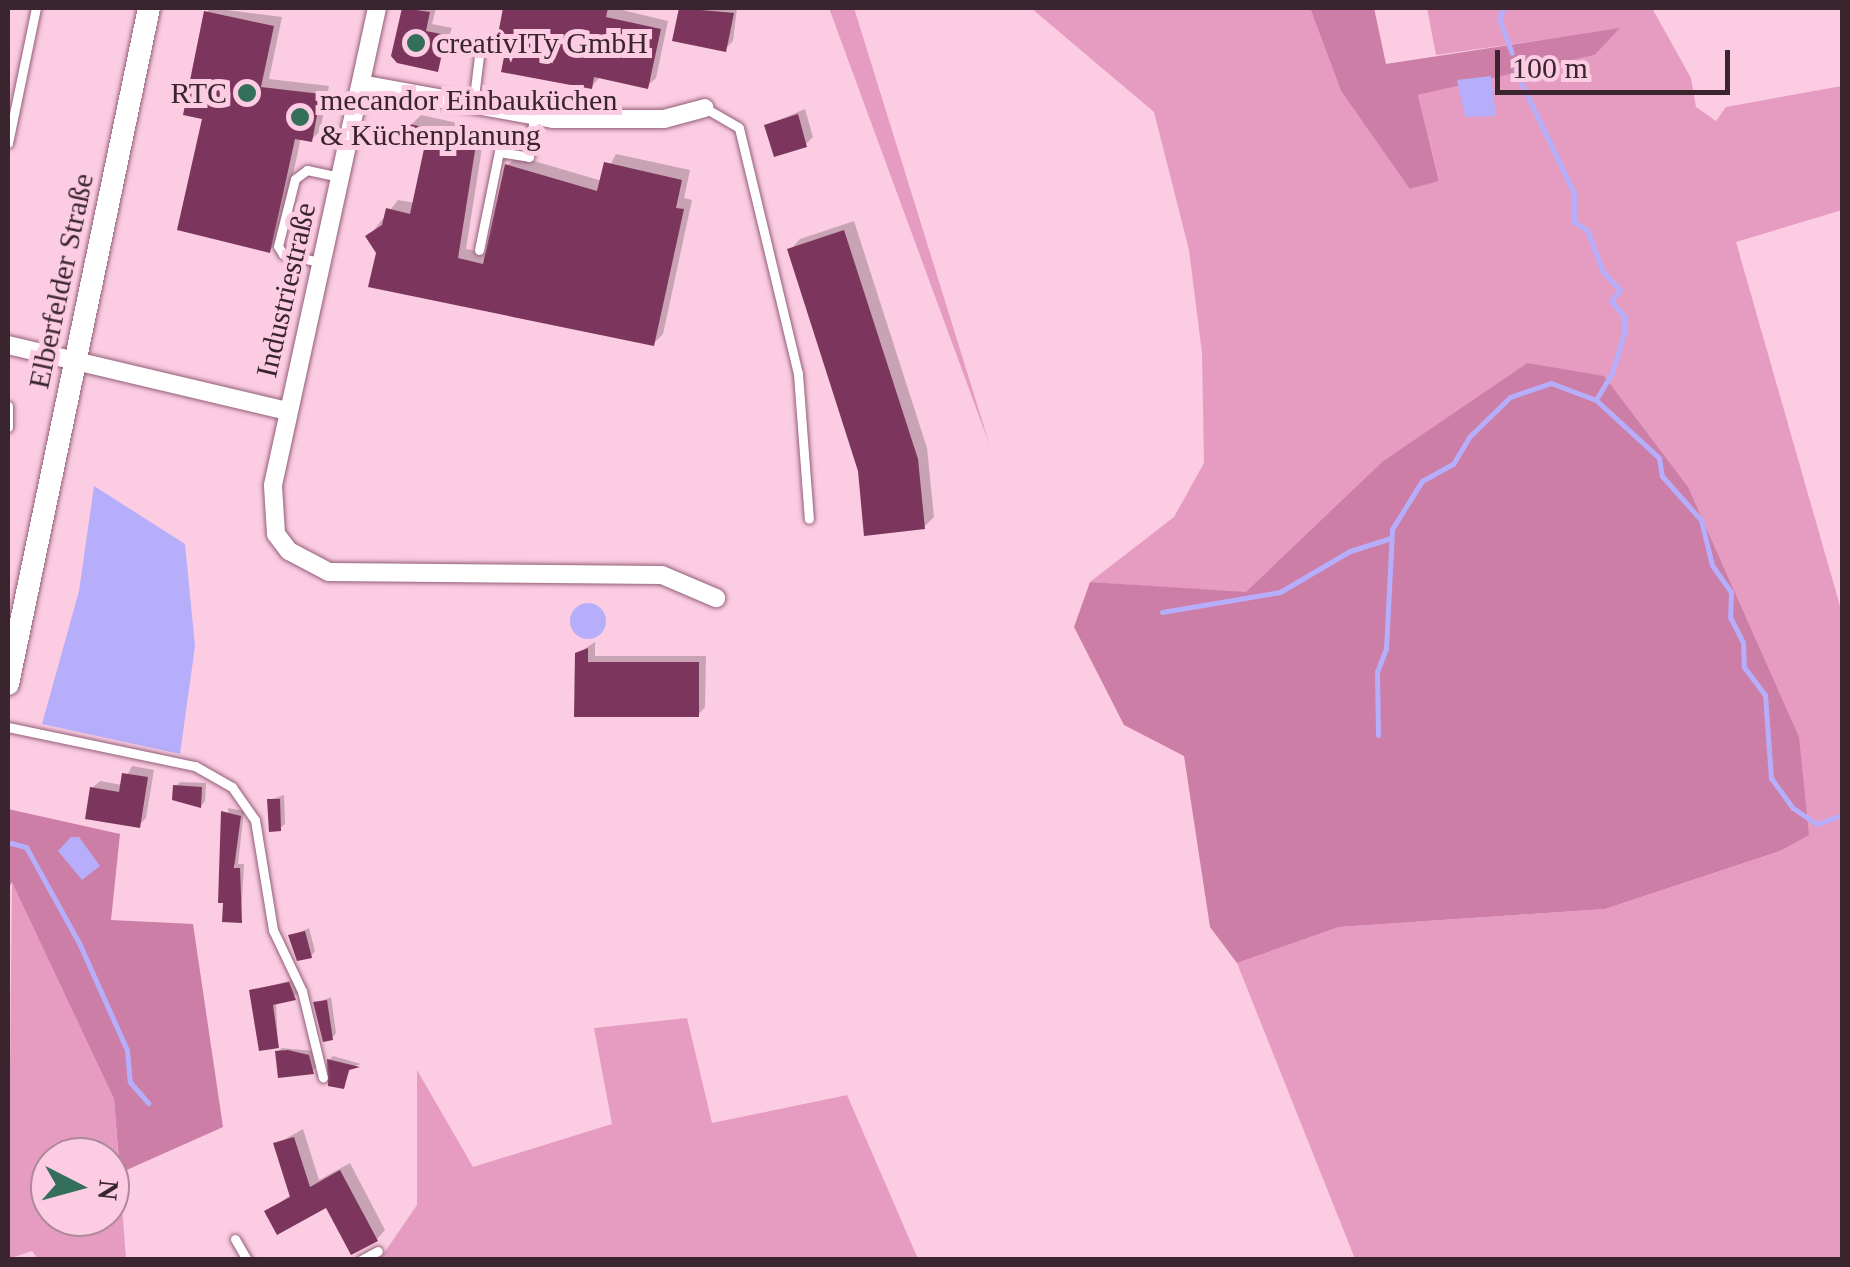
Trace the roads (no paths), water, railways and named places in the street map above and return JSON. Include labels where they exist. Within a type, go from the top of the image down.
[{"type":"street","name":"Elberfelder Straße","points":[[8,684],[150,8]]},
{"type":"street","name":"Industriestraße","points":[[8,345],[287,411],[377,8]]},
{"type":"street","points":[[361,84],[534,116],[664,119],[705,108]]},
{"type":"street","points":[[287,411],[273,486],[276,534],[310,564],[329,572],[662,575],[716,598]]},
{"type":"lane","points":[[8,144],[36,8]]},
{"type":"lane","points":[[473,104],[480,48]]},
{"type":"lane","points":[[705,108],[740,128],[798,374],[809,520]]},
{"type":"lane","points":[[479,250],[499,152],[528,157],[534,116]]},
{"type":"lane","points":[[320,262],[283,254],[278,246],[295,179],[307,170],[340,177]]},
{"type":"lane","points":[[8,406],[8,428]]},
{"type":"lane","points":[[8,727],[196,766],[232,787],[255,820],[273,930],[302,991],[323,1078]]},
{"type":"lane","points":[[235,1239],[247,1260]]},
{"type":"lane","points":[[362,1260],[378,1250]]},
{"type":"waterway","points":[[1504,8],[1499,18],[1512,53]]},
{"type":"waterway","points":[[1515,70],[1574,193],[1574,222],[1587,230],[1603,272],[1620,290],[1611,301],[1624,316],[1624,333],[1612,373],[1596,400],[1659,458],[1662,476],[1701,520],[1712,565],[1731,592],[1730,617],[1743,642],[1744,667],[1765,695],[1771,778],[1793,808],[1817,824],[1842,815]]},
{"type":"waterway","points":[[1378,735],[1377,672],[1386,649],[1392,529],[1422,481],[1453,464],[1469,437],[1510,397],[1551,383],[1596,400]]},
{"type":"waterway","points":[[1162,612],[1280,592],[1350,551],[1391,538]]},
{"type":"waterway","points":[[11,843],[26,847],[80,945],[127,1050],[130,1082],[148,1103]]},
{"type":"place","name":"creativITy GmbH","points":[[416,43]]},
{"type":"place","name":"RTC","points":[[247,93]]},
{"type":"place","name":"mecandor Einbauküchen & Küchenplanung","points":[[300,117]]}]
